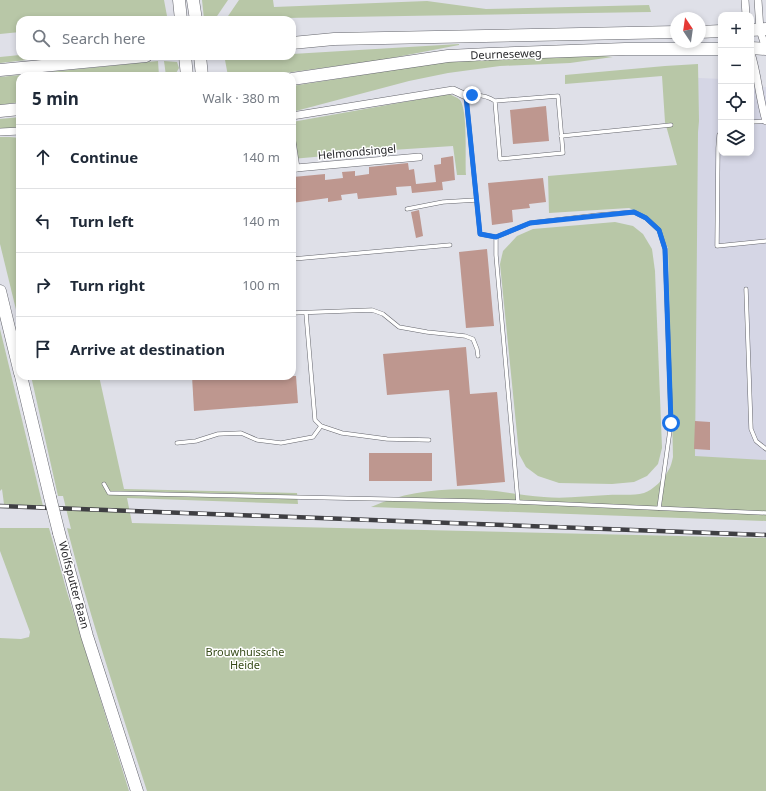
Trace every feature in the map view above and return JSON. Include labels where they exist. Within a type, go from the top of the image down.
[{"type":"main road","points":[[179,0],[181,16]]},
{"type":"main road","points":[[193,0],[195,16]]},
{"type":"main road","points":[[706,32],[718,31]]},
{"type":"main road","name":"Deurneseweg","points":[[296,43],[334,40],[670,32]]},
{"type":"main road","points":[[754,48],[766,49]]},
{"type":"main road","name":"Deurneseweg","points":[[296,78],[409,61],[468,55],[625,49],[718,49]]},
{"type":"main road","points":[[0,70],[104,60]]},
{"type":"main road","points":[[186,60],[187,72]]},
{"type":"main road","points":[[200,60],[202,72]]},
{"type":"main road","points":[[0,111],[16,109]]},
{"type":"main road","name":"Wolfsputter Baan","points":[[0,292],[16,358]]},
{"type":"main road","name":"Wolfsputter Baan","points":[[21,380],[59,533],[88,636],[137,791]]},
{"type":"street","points":[[745,0],[746,12]]},
{"type":"street","points":[[758,0],[759,30],[766,49]]},
{"type":"street","points":[[754,62],[760,101],[766,121]]},
{"type":"street","points":[[296,115],[453,90],[466,96]]},
{"type":"street","points":[[0,132],[16,131]]},
{"type":"street","name":"Helmondsingel","points":[[296,168],[419,158]]},
{"type":"lane","points":[[495,101],[500,159],[563,153],[558,96],[495,101],[488,96],[466,96],[480,234],[496,237],[530,223],[634,212],[646,218],[659,230],[665,249],[671,423],[659,508]]},
{"type":"lane","points":[[754,122],[766,121]]},
{"type":"lane","points":[[561,136],[671,125]]},
{"type":"lane","points":[[718,148],[717,246],[766,241]]},
{"type":"lane","points":[[407,209],[443,202],[476,200]]},
{"type":"lane","points":[[496,237],[496,255],[518,502]]},
{"type":"lane","points":[[296,259],[450,245]]},
{"type":"lane","points":[[746,289],[751,429],[756,442],[766,449]]},
{"type":"lane","points":[[296,314],[372,310],[383,314],[399,327],[465,336],[473,339],[478,356]]},
{"type":"lane","points":[[306,313],[315,420],[321,426],[342,433],[387,439],[429,440]]},
{"type":"lane","points":[[177,443],[196,441],[218,434],[241,433],[257,440],[281,443],[313,437],[321,426]]},
{"type":"lane","points":[[104,484],[110,493],[518,502],[766,513]]},
{"type":"shaded area","points":[[679,77],[718,79],[718,156],[754,156],[754,89],[766,87],[766,508],[681,505]]},
{"type":"green space","points":[[0,0],[164,0],[167,16],[16,16],[16,32],[0,34]]},
{"type":"green space","points":[[202,0],[228,0],[217,16],[204,16]]},
{"type":"green space","points":[[239,0],[273,0],[274,7],[427,1],[486,9],[649,5],[651,12],[296,18],[296,16],[228,16]]},
{"type":"green space","points":[[459,44],[381,60],[292,72],[227,72],[225,60],[296,60],[296,54]]},
{"type":"green space","points":[[16,55],[16,60],[27,60],[0,63],[0,57]]},
{"type":"green space","points":[[613,57],[570,63],[500,66],[448,73],[409,81],[296,111],[296,85],[445,62],[494,59]]},
{"type":"green space","points":[[158,61],[159,72],[49,72]]},
{"type":"green space","points":[[164,61],[177,62],[179,68],[177,72],[165,72]]},
{"type":"green space","points":[[698,64],[699,121],[695,456],[766,460],[766,521],[371,507],[401,496],[432,491],[464,489],[496,491],[552,498],[635,494],[647,492],[658,484],[664,477],[670,468],[673,457],[668,248],[657,228],[649,219],[629,208],[549,213],[548,176],[677,165],[665,122],[662,76],[565,84],[565,75]]},
{"type":"green space","points":[[16,75],[16,103],[0,105],[0,77]]},
{"type":"green space","points":[[449,94],[459,99],[463,105],[466,175],[457,175],[453,146],[296,159],[296,121]]},
{"type":"green space","points":[[16,117],[16,128],[0,129],[0,119]]},
{"type":"green space","points":[[0,137],[16,138],[16,310],[0,244]]},
{"type":"green space","points":[[615,222],[633,226],[643,234],[652,249],[655,271],[662,448],[658,464],[647,476],[634,482],[612,484],[559,483],[538,476],[526,467],[519,454],[500,264],[503,251],[517,236],[533,229]]},
{"type":"green space","points":[[0,329],[43,506],[4,504],[2,489],[0,491]]},
{"type":"green space","name":"Brouwhuissche Heide","points":[[32,380],[100,380],[124,489],[297,493],[298,504],[127,498],[132,523],[766,538],[766,791],[147,791],[85,594],[67,528],[71,529],[63,496],[58,496]]},
{"type":"green space","points":[[0,528],[49,528],[67,592],[129,791],[0,791],[0,638],[21,639],[29,637],[30,632],[0,551]]},
{"type":"building","points":[[546,106],[549,141],[513,144],[510,110]]},
{"type":"building","points":[[453,156],[455,180],[442,182],[443,190],[412,193],[411,186],[396,187],[397,195],[358,199],[357,193],[341,195],[342,200],[328,202],[328,198],[296,202],[296,177],[325,174],[325,180],[343,178],[342,172],[355,171],[355,176],[369,174],[369,167],[408,163],[409,170],[414,169],[416,184],[436,182],[434,165],[441,164],[441,158]]},
{"type":"building","points":[[543,178],[546,202],[529,204],[530,208],[512,210],[513,222],[492,225],[488,183]]},
{"type":"building","points":[[419,210],[423,236],[416,238],[411,212]]},
{"type":"building","points":[[487,249],[494,326],[466,328],[459,252]]},
{"type":"building","points":[[466,347],[470,394],[497,392],[505,482],[457,486],[449,390],[387,395],[383,354]]},
{"type":"building","points":[[296,376],[298,403],[194,411],[192,380],[296,380]]},
{"type":"building","points":[[695,421],[710,422],[710,450],[694,449]]},
{"type":"building","points":[[369,453],[432,453],[432,481],[369,481]]},
{"type":"railway","points":[[0,506],[766,535]]},
{"type":"route","points":[[472,95],[466,96],[480,234],[496,237],[530,223],[634,212],[646,218],[659,230],[665,249],[671,423]]}]
